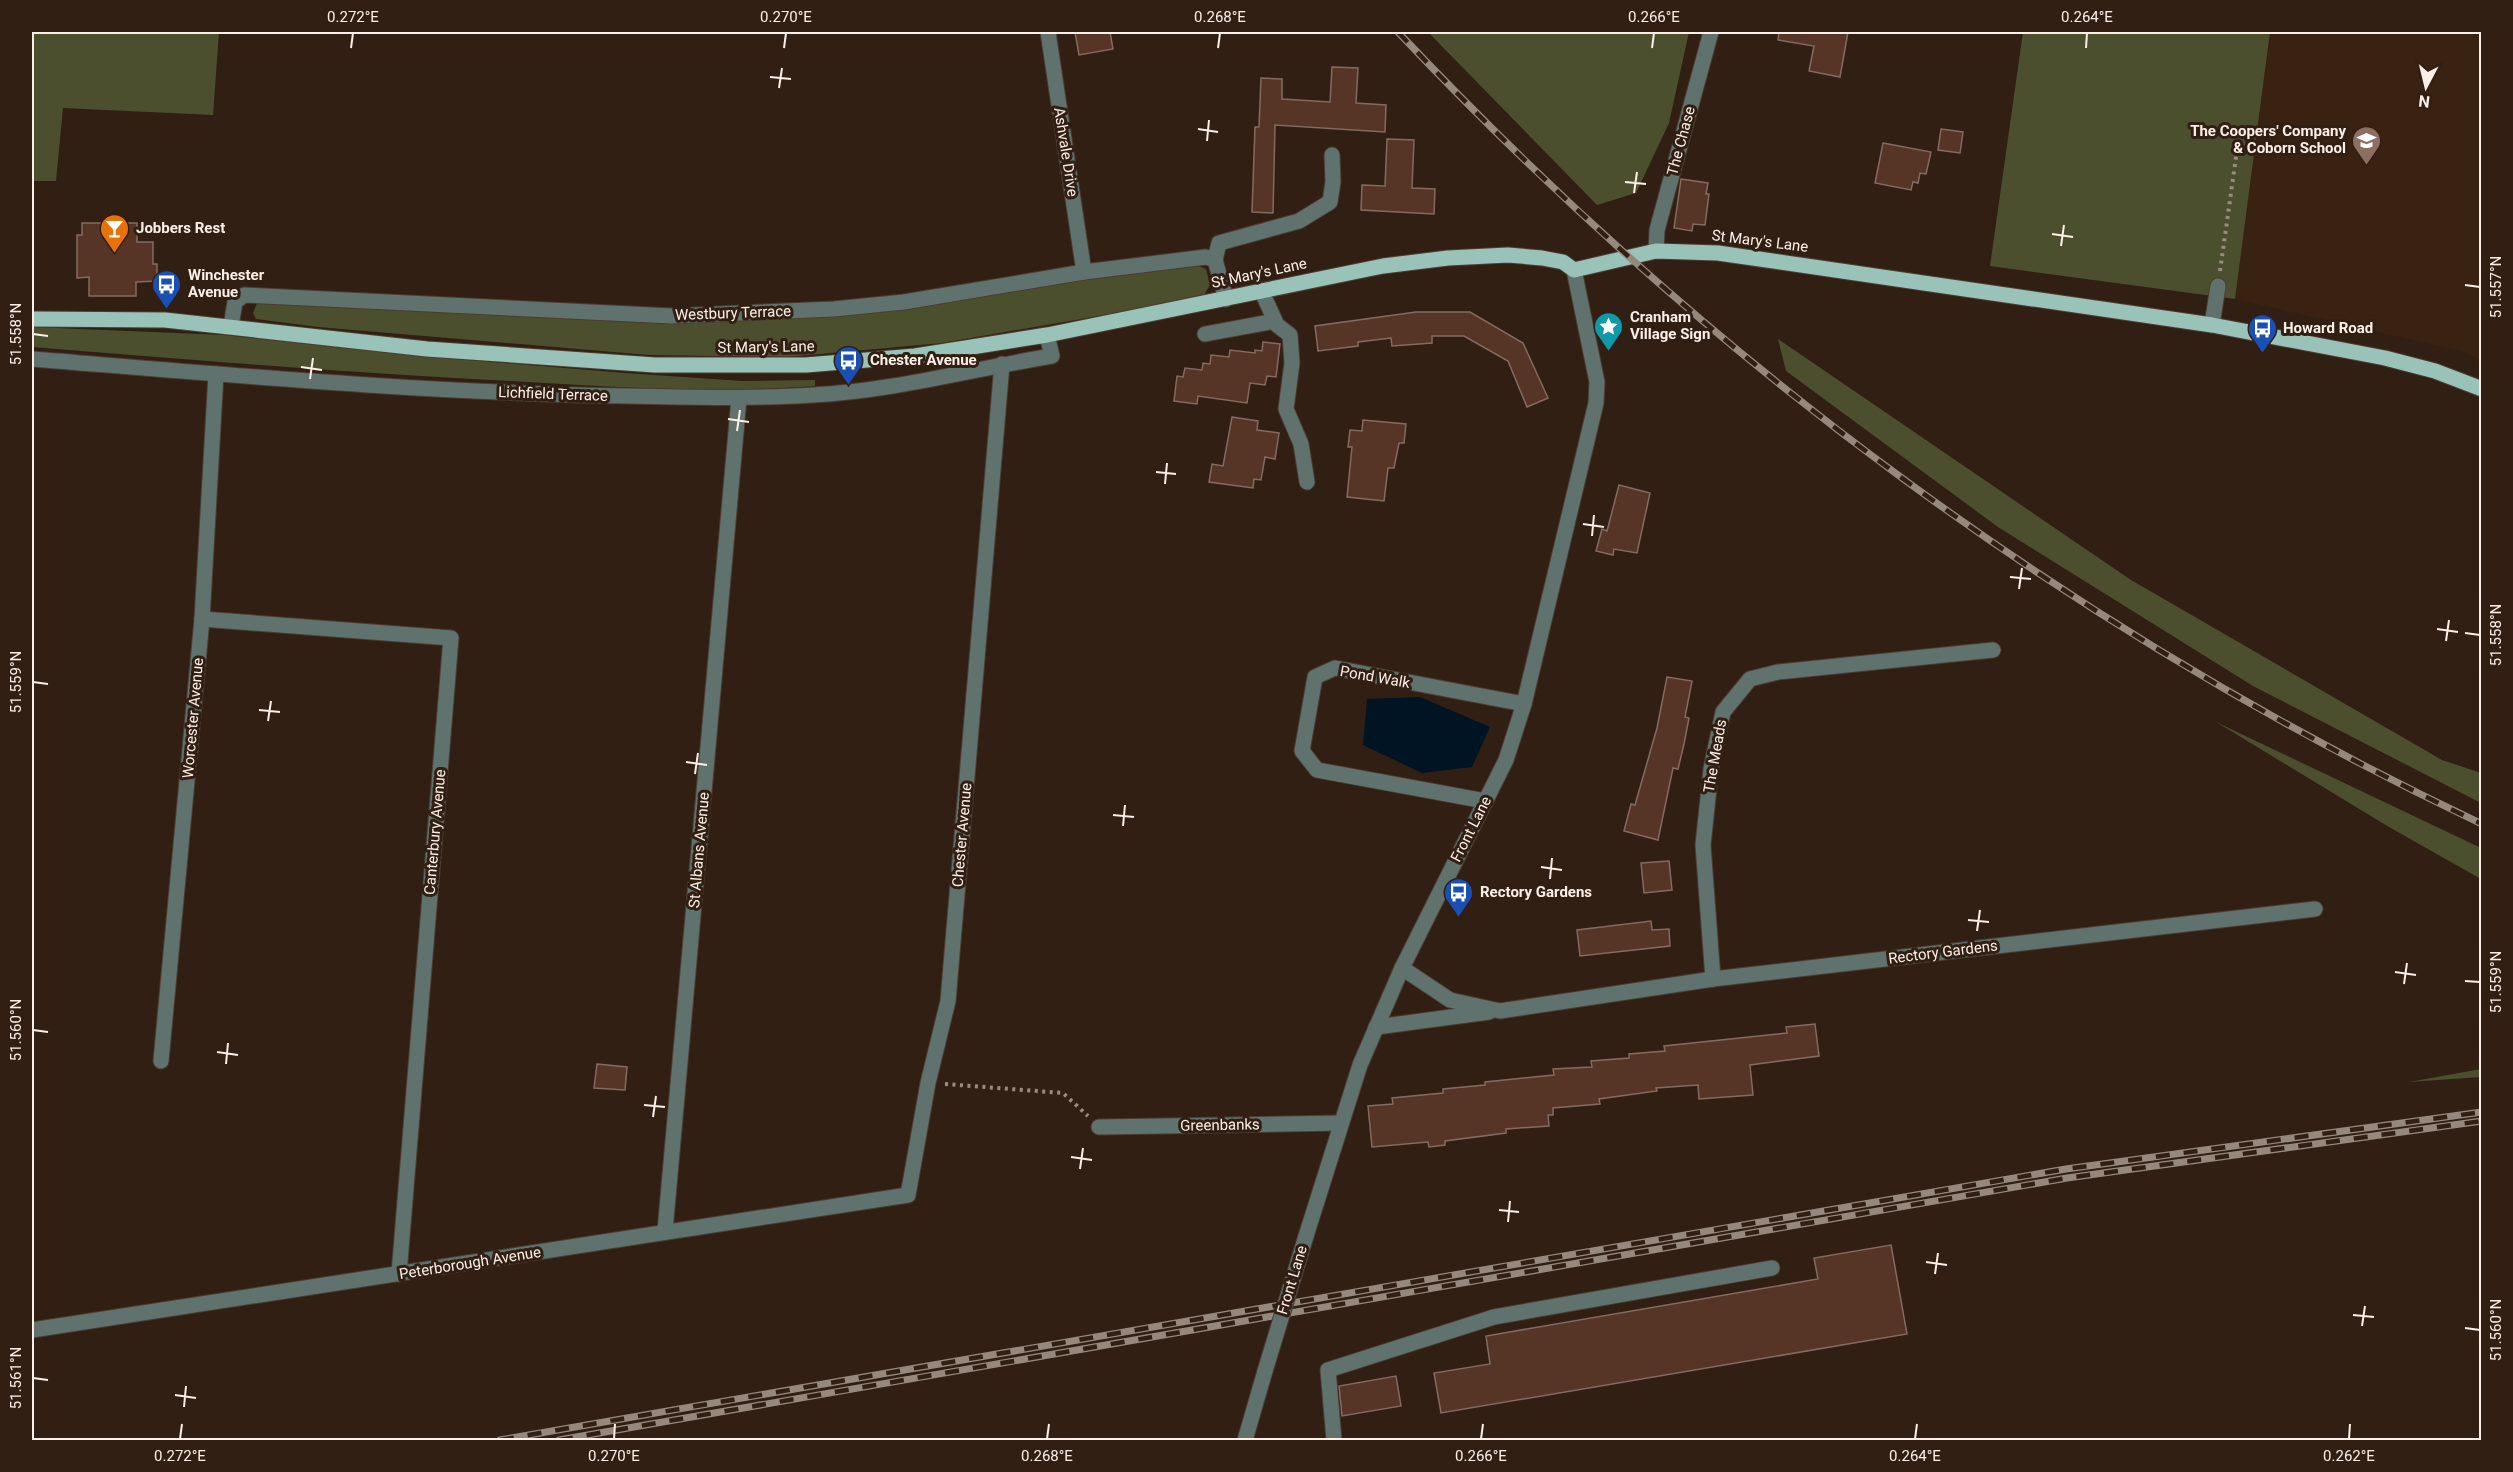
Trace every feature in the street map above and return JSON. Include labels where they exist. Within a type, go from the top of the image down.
[{"type":"main road","name":"St Mary's Lane","points":[[32,319],[165,320],[427,349],[699,366],[806,365],[915,356],[1047,335],[1383,266],[1448,258],[1508,255],[1563,262],[1574,270],[1656,251],[1718,253],[2212,325],[2385,358],[2435,371],[2481,390]]},
{"type":"street","name":"Ashvale Drive","points":[[1048,32],[1084,272]]},
{"type":"street","name":"The Chase","points":[[1656,251],[1657,230],[1711,32]]},
{"type":"street","points":[[1226,299],[1215,260],[1219,243],[1299,221],[1330,202],[1333,182],[1332,155]]},
{"type":"street","name":"Westbury Terrace","points":[[231,326],[235,303],[244,295],[672,316],[834,309],[903,302],[1084,272],[1197,257],[1215,260]]},
{"type":"street","name":"Front Lane","points":[[1245,1440],[1360,1065],[1402,968],[1506,760],[1524,704],[1596,403],[1597,382],[1574,270]]},
{"type":"street","points":[[2212,325],[2218,286]]},
{"type":"street","points":[[1261,290],[1275,321],[1290,335],[1292,363],[1286,409],[1301,444],[1307,482]]},
{"type":"street","points":[[1204,334],[1275,321]]},
{"type":"street","name":"Lichfield Terrace","points":[[32,359],[396,388],[567,395],[740,398],[816,395],[871,389],[1052,356],[1047,335]]},
{"type":"street","name":"Chester Avenue","points":[[908,1195],[928,1083],[948,1001],[1002,364]]},
{"type":"street","name":"Worcester Avenue","points":[[161,1061],[202,619],[216,374]]},
{"type":"street","name":"St Albans Avenue","points":[[665,1231],[740,398]]},
{"type":"street","name":"Canterbury Avenue","points":[[202,619],[451,638],[399,1274]]},
{"type":"street","name":"The Meads","points":[[1713,979],[1703,845],[1711,769],[1723,712],[1750,680],[1778,672],[1994,650]]},
{"type":"street","name":"Pond Walk","points":[[1485,801],[1317,770],[1302,751],[1315,676],[1335,668],[1524,704]]},
{"type":"street","name":"Rectory Gardens","points":[[1402,968],[1450,1000],[1500,1011],[1713,979],[2315,909]]},
{"type":"street","points":[[1376,1027],[1500,1011]]},
{"type":"street","name":"Greenbanks","points":[[1099,1127],[1341,1123]]},
{"type":"street","name":"Peterborough Avenue","points":[[32,1330],[908,1195]]},
{"type":"street","points":[[1334,1440],[1328,1370],[1494,1317],[1772,1268]]},
{"type":"path","points":[[2218,286],[2240,129]]},
{"type":"path","points":[[928,1083],[1063,1093],[1099,1127]]},
{"type":"shaded area","name":"The Coopers' Company & Coborn School","points":[[2270,32],[2481,32],[2481,360],[2461,351],[2235,299]]},
{"type":"green space","points":[[32,32],[219,32],[213,115],[63,108],[56,181],[32,181]]},
{"type":"green space","points":[[1428,32],[1689,32],[1669,123],[1636,193],[1597,205]]},
{"type":"green space","points":[[2023,32],[2270,32],[2235,299],[1990,266]]},
{"type":"green space","points":[[1191,263],[1206,269],[1210,285],[1202,298],[942,343],[787,357],[649,355],[318,327],[256,319],[253,313],[258,301],[389,310],[677,323],[867,313]]},
{"type":"green space","points":[[32,327],[224,335],[431,357],[625,373],[742,381],[815,380],[815,386],[663,389],[271,366],[32,347]]},
{"type":"green space","points":[[1778,339],[2131,580],[2442,760],[2481,773],[2481,803],[2253,686],[1998,527],[1786,371]]},
{"type":"green space","points":[[2216,722],[2481,848],[2481,879],[2389,827]]},
{"type":"green space","points":[[2481,1069],[2481,1077],[2409,1082]]},
{"type":"water","points":[[1420,697],[1490,727],[1472,767],[1422,773],[1363,745],[1367,699]]},
{"type":"building","points":[[1075,32],[1110,32],[1113,49],[1079,55]]},
{"type":"building","points":[[1779,32],[1848,32],[1840,77],[1809,71],[1814,46],[1778,40]]},
{"type":"building","points":[[1332,67],[1358,68],[1356,103],[1386,105],[1385,132],[1275,125],[1273,213],[1252,212],[1255,127],[1259,127],[1261,78],[1282,79],[1282,99],[1330,102]]},
{"type":"building","points":[[1941,129],[1963,132],[1960,153],[1938,150]]},
{"type":"building","points":[[1387,139],[1414,140],[1412,188],[1435,189],[1434,214],[1361,210],[1362,185],[1385,186]]},
{"type":"building","points":[[1883,143],[1931,152],[1926,174],[1920,173],[1918,183],[1913,182],[1911,190],[1875,183]]},
{"type":"building","points":[[1681,179],[1708,183],[1705,225],[1693,224],[1692,231],[1674,228]]},
{"type":"building","name":"Jobbers Rest","points":[[82,223],[137,223],[137,242],[153,242],[153,264],[157,264],[157,281],[136,282],[136,296],[89,296],[89,277],[77,278],[77,235],[82,235]]},
{"type":"building","points":[[1416,312],[1470,312],[1523,343],[1548,398],[1527,407],[1508,361],[1464,336],[1432,336],[1432,343],[1392,346],[1391,338],[1358,342],[1358,346],[1318,351],[1315,326]]},
{"type":"building","points":[[1263,342],[1280,344],[1276,377],[1267,376],[1265,385],[1250,383],[1247,403],[1198,396],[1197,404],[1174,401],[1177,376],[1183,377],[1185,368],[1202,370],[1203,363],[1210,364],[1211,355],[1229,357],[1230,350],[1255,353],[1255,350],[1262,351]]},
{"type":"building","points":[[1232,417],[1258,421],[1257,430],[1279,433],[1275,459],[1265,457],[1261,480],[1254,479],[1253,488],[1209,482],[1212,464],[1223,466]]},
{"type":"building","points":[[1363,420],[1406,424],[1404,443],[1399,443],[1394,468],[1388,468],[1384,501],[1347,497],[1352,447],[1348,447],[1350,430],[1362,431]]},
{"type":"building","points":[[1619,485],[1650,493],[1637,553],[1614,549],[1613,555],[1596,551],[1602,529],[1607,531]]},
{"type":"building","points":[[1667,677],[1692,681],[1685,717],[1689,718],[1684,744],[1678,769],[1673,768],[1658,840],[1624,831],[1631,804],[1635,805],[1657,728]]},
{"type":"building","points":[[1669,861],[1672,890],[1644,893],[1641,863]]},
{"type":"building","points":[[1651,921],[1652,930],[1669,929],[1670,946],[1580,956],[1577,930]]},
{"type":"building","points":[[1815,1024],[1819,1056],[1750,1065],[1753,1095],[1699,1099],[1698,1085],[1656,1088],[1657,1091],[1599,1099],[1600,1104],[1553,1108],[1553,1115],[1548,1115],[1549,1126],[1506,1129],[1506,1133],[1445,1141],[1445,1145],[1429,1147],[1428,1142],[1372,1147],[1368,1106],[1393,1104],[1392,1098],[1443,1093],[1443,1089],[1485,1085],[1485,1082],[1554,1075],[1553,1069],[1592,1067],[1591,1061],[1629,1058],[1629,1054],[1665,1051],[1664,1046],[1787,1033],[1786,1027]]},
{"type":"building","points":[[597,1064],[627,1067],[625,1090],[594,1088]]},
{"type":"building","points":[[1891,1245],[1907,1334],[1441,1413],[1434,1373],[1490,1364],[1486,1336],[1818,1279],[1814,1258]]},
{"type":"building","points":[[1396,1376],[1401,1406],[1342,1416],[1339,1386]]},
{"type":"railway","points":[[1398,32],[1517,152],[1640,267],[1769,376],[1903,479],[2041,575],[2184,665],[2331,748],[2482,824]]},
{"type":"railway","points":[[500,1440],[2066,1169],[2482,1112]]},
{"type":"railway","points":[[559,1440],[2067,1178],[2482,1121]]},
{"type":"place","name":"The Coopers' Company & Coborn School","points":[[2367,166]]},
{"type":"place","name":"Jobbers Rest","points":[[115,254]]},
{"type":"place","name":"Winchester Avenue","points":[[167,310]]},
{"type":"place","name":"Cranham Village Sign","points":[[1609,352]]},
{"type":"place","name":"Howard Road","points":[[2262,354]]},
{"type":"place","name":"Chester Avenue","points":[[849,386]]},
{"type":"place","name":"Rectory Gardens","points":[[1459,918]]}]
